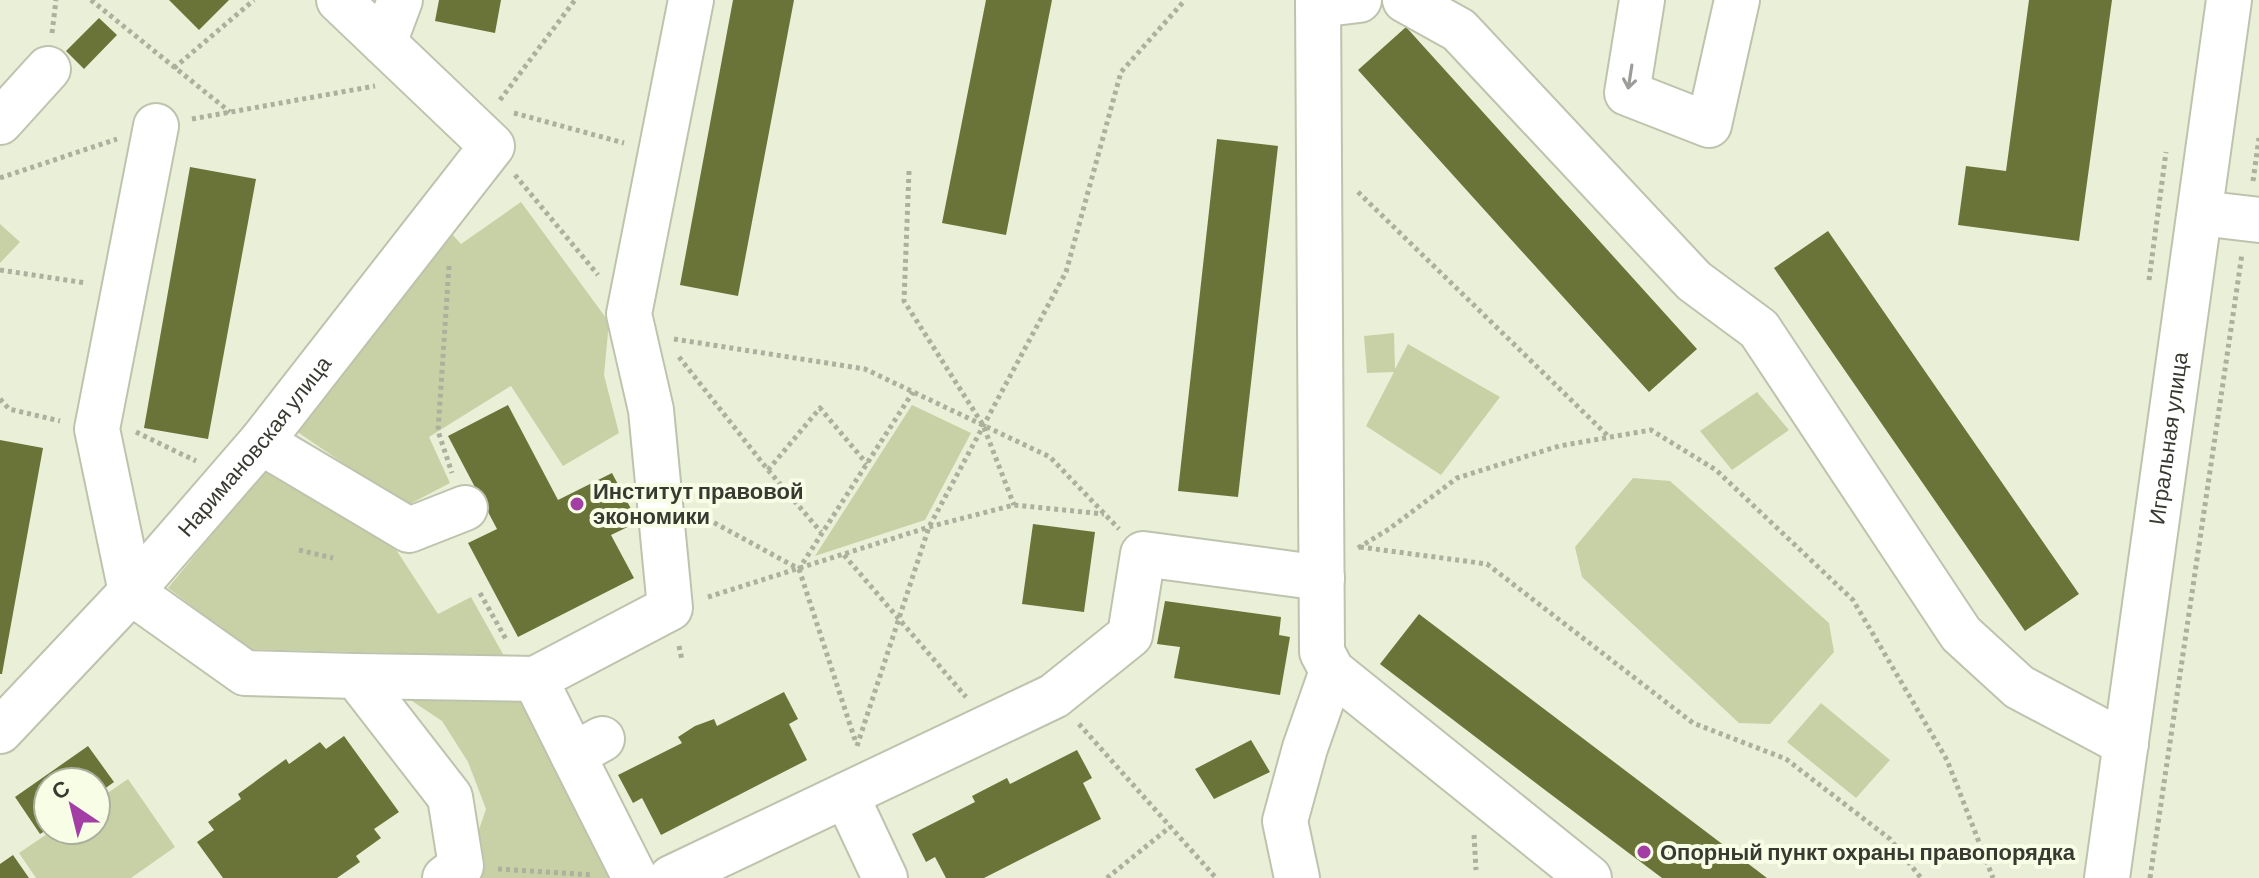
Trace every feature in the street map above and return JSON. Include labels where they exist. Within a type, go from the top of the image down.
[{"type":"street","points":[[339,0],[492,146]]},
{"type":"street","points":[[384,43],[400,0]]},
{"type":"street","points":[[156,126],[98,422],[131,592],[245,673],[532,679],[670,608],[651,410],[629,314],[691,0]]},
{"type":"street","points":[[1405,0],[1459,30],[1694,281],[1759,329],[1961,634],[2019,687],[2126,744]]},
{"type":"street","points":[[1642,0],[1627,93],[1709,125],[1737,0]]},
{"type":"street","name":"Игральная улица","points":[[2107,878],[2229,0]]},
{"type":"street","points":[[1332,2],[1319,154],[1322,652],[1332,671],[1589,878]]},
{"type":"street","points":[[0,122],[48,69]]},
{"type":"street","name":"Наримановская улица","points":[[0,731],[131,592],[261,442],[492,146]]},
{"type":"street","points":[[2200,213],[2253,220]]},
{"type":"street","points":[[261,442],[409,530],[465,508]]},
{"type":"street","points":[[671,878],[858,775],[1005,720],[1054,696],[1130,635],[1143,554],[1322,574]]},
{"type":"street","points":[[1297,878],[1285,821],[1305,748],[1332,671]]},
{"type":"street","points":[[356,676],[450,797],[453,872]]},
{"type":"street","points":[[532,679],[587,747],[634,878]]},
{"type":"street","points":[[858,775],[885,878]]},
{"type":"path","points":[[91,0],[230,112]]},
{"type":"path","points":[[174,68],[254,0]]},
{"type":"path","points":[[500,100],[575,0]]},
{"type":"path","points":[[858,775],[898,619],[929,527],[1066,272],[1121,72],[1185,0]]},
{"type":"path","points":[[0,178],[156,126],[420,77]]},
{"type":"path","points":[[489,89],[513,113],[660,153]]},
{"type":"path","points":[[2150,878],[2253,220],[2259,138]]},
{"type":"path","points":[[492,146],[629,314]]},
{"type":"path","points":[[1319,154],[1609,437]]},
{"type":"path","points":[[909,171],[904,301],[983,425],[1014,505]]},
{"type":"path","points":[[449,263],[438,431],[465,508]]},
{"type":"path","points":[[0,270],[126,289]]},
{"type":"path","points":[[821,532],[663,338],[865,369],[1050,457],[1143,554]]},
{"type":"path","points":[[799,569],[913,392]]},
{"type":"path","points":[[0,399],[9,409],[98,422],[230,478]]},
{"type":"path","points":[[768,470],[820,408],[867,464]]},
{"type":"path","points":[[1322,574],[1457,478],[1559,446],[1651,430],[1716,470],[1853,600],[1947,760],[1993,878]]},
{"type":"path","points":[[659,493],[799,569],[858,775]]},
{"type":"path","points":[[670,608],[929,527],[1014,505],[1105,514]]},
{"type":"path","points":[[1359,547],[1487,564],[1693,723],[1786,759],[1890,839],[1921,878]]},
{"type":"path","points":[[299,550],[333,558]]},
{"type":"path","points":[[844,555],[969,701],[1005,720]]},
{"type":"path","points":[[480,593],[532,679]]},
{"type":"path","points":[[1054,696],[1216,878]]},
{"type":"path","points":[[1107,878],[1170,827]]},
{"type":"path","points":[[453,872],[634,878]]},
{"type":"green space","points":[[521,202],[609,322],[604,375],[619,433],[563,466],[511,386],[429,437],[450,483],[406,506],[296,431],[451,233],[461,244]]},
{"type":"green space","points":[[0,224],[20,242],[0,263]]},
{"type":"green space","points":[[1394,333],[1395,369],[1408,344],[1500,397],[1441,475],[1366,426],[1394,372],[1367,373],[1364,336]]},
{"type":"green space","points":[[1757,392],[1789,430],[1732,470],[1700,431]]},
{"type":"green space","points":[[912,405],[971,433],[925,520],[815,556]]},
{"type":"green space","points":[[273,460],[376,519],[438,614],[471,597],[504,656],[249,649],[168,588]]},
{"type":"green space","points":[[1633,478],[1670,481],[1829,623],[1834,652],[1770,724],[1739,723],[1582,577],[1575,547]]},
{"type":"green space","points":[[391,687],[522,690],[622,878],[454,878],[466,868],[486,809],[468,762],[442,721]]},
{"type":"green space","points":[[1821,703],[1890,760],[1856,798],[1787,742]]},
{"type":"green space","points":[[128,779],[175,847],[131,878],[36,878],[19,853],[32,844],[112,846],[112,790]]},
{"type":"building","points":[[169,0],[229,0],[199,30]]},
{"type":"building","points":[[439,0],[501,0],[495,33],[435,21]]},
{"type":"building","points":[[733,0],[794,0],[738,296],[680,285]]},
{"type":"building","points":[[986,0],[1052,0],[1006,235],[942,223]]},
{"type":"building","points":[[2029,0],[2112,0],[2079,241],[1958,225],[1966,166],[2006,171]]},
{"type":"building","points":[[99,18],[117,35],[84,69],[66,51]]},
{"type":"building","points":[[1406,27],[1697,349],[1649,392],[1358,70]]},
{"type":"building","points":[[1217,139],[1278,146],[1238,497],[1178,491]]},
{"type":"building","points":[[190,167],[256,179],[208,439],[144,428]]},
{"type":"building","points":[[1828,231],[2079,594],[2025,631],[1774,268]]},
{"type":"building","points":[[508,405],[558,500],[612,473],[638,522],[611,535],[634,578],[518,637],[468,543],[497,529],[448,436]]},
{"type":"building","points":[[0,440],[43,448],[2,674],[0,674]]},
{"type":"building","points":[[1033,524],[1095,532],[1084,612],[1022,604]]},
{"type":"building","points":[[1165,601],[1281,617],[1279,635],[1290,637],[1280,695],[1174,678],[1180,647],[1157,644]]},
{"type":"building","points":[[1419,614],[1767,878],[1662,878],[1545,790],[1380,664]]},
{"type":"building","points":[[784,692],[798,719],[789,724],[807,760],[661,835],[642,798],[633,803],[618,775],[682,743],[678,737],[695,726],[714,719],[717,726]]},
{"type":"building","points":[[344,736],[399,812],[374,829],[381,838],[356,856],[360,862],[337,878],[223,878],[197,842],[214,830],[208,822],[241,799],[238,794],[286,759],[289,764],[320,742],[326,749]]},
{"type":"building","points":[[1251,740],[1270,772],[1214,799],[1195,769]]},
{"type":"building","points":[[88,746],[102,766],[59,766]]},
{"type":"building","points":[[1077,750],[1092,778],[1083,783],[1101,819],[984,878],[946,878],[935,857],[926,862],[912,834],[975,802],[972,796],[1007,778],[1010,784]]},
{"type":"building","points":[[32,785],[32,822],[15,797]]},
{"type":"building","points":[[13,855],[29,878],[0,878],[0,864]]},
{"type":"place","name":"Институт правовой экономики","points":[[577,504]]},
{"type":"place","name":"Опорный пункт охраны правопорядка","points":[[1644,852]]}]
